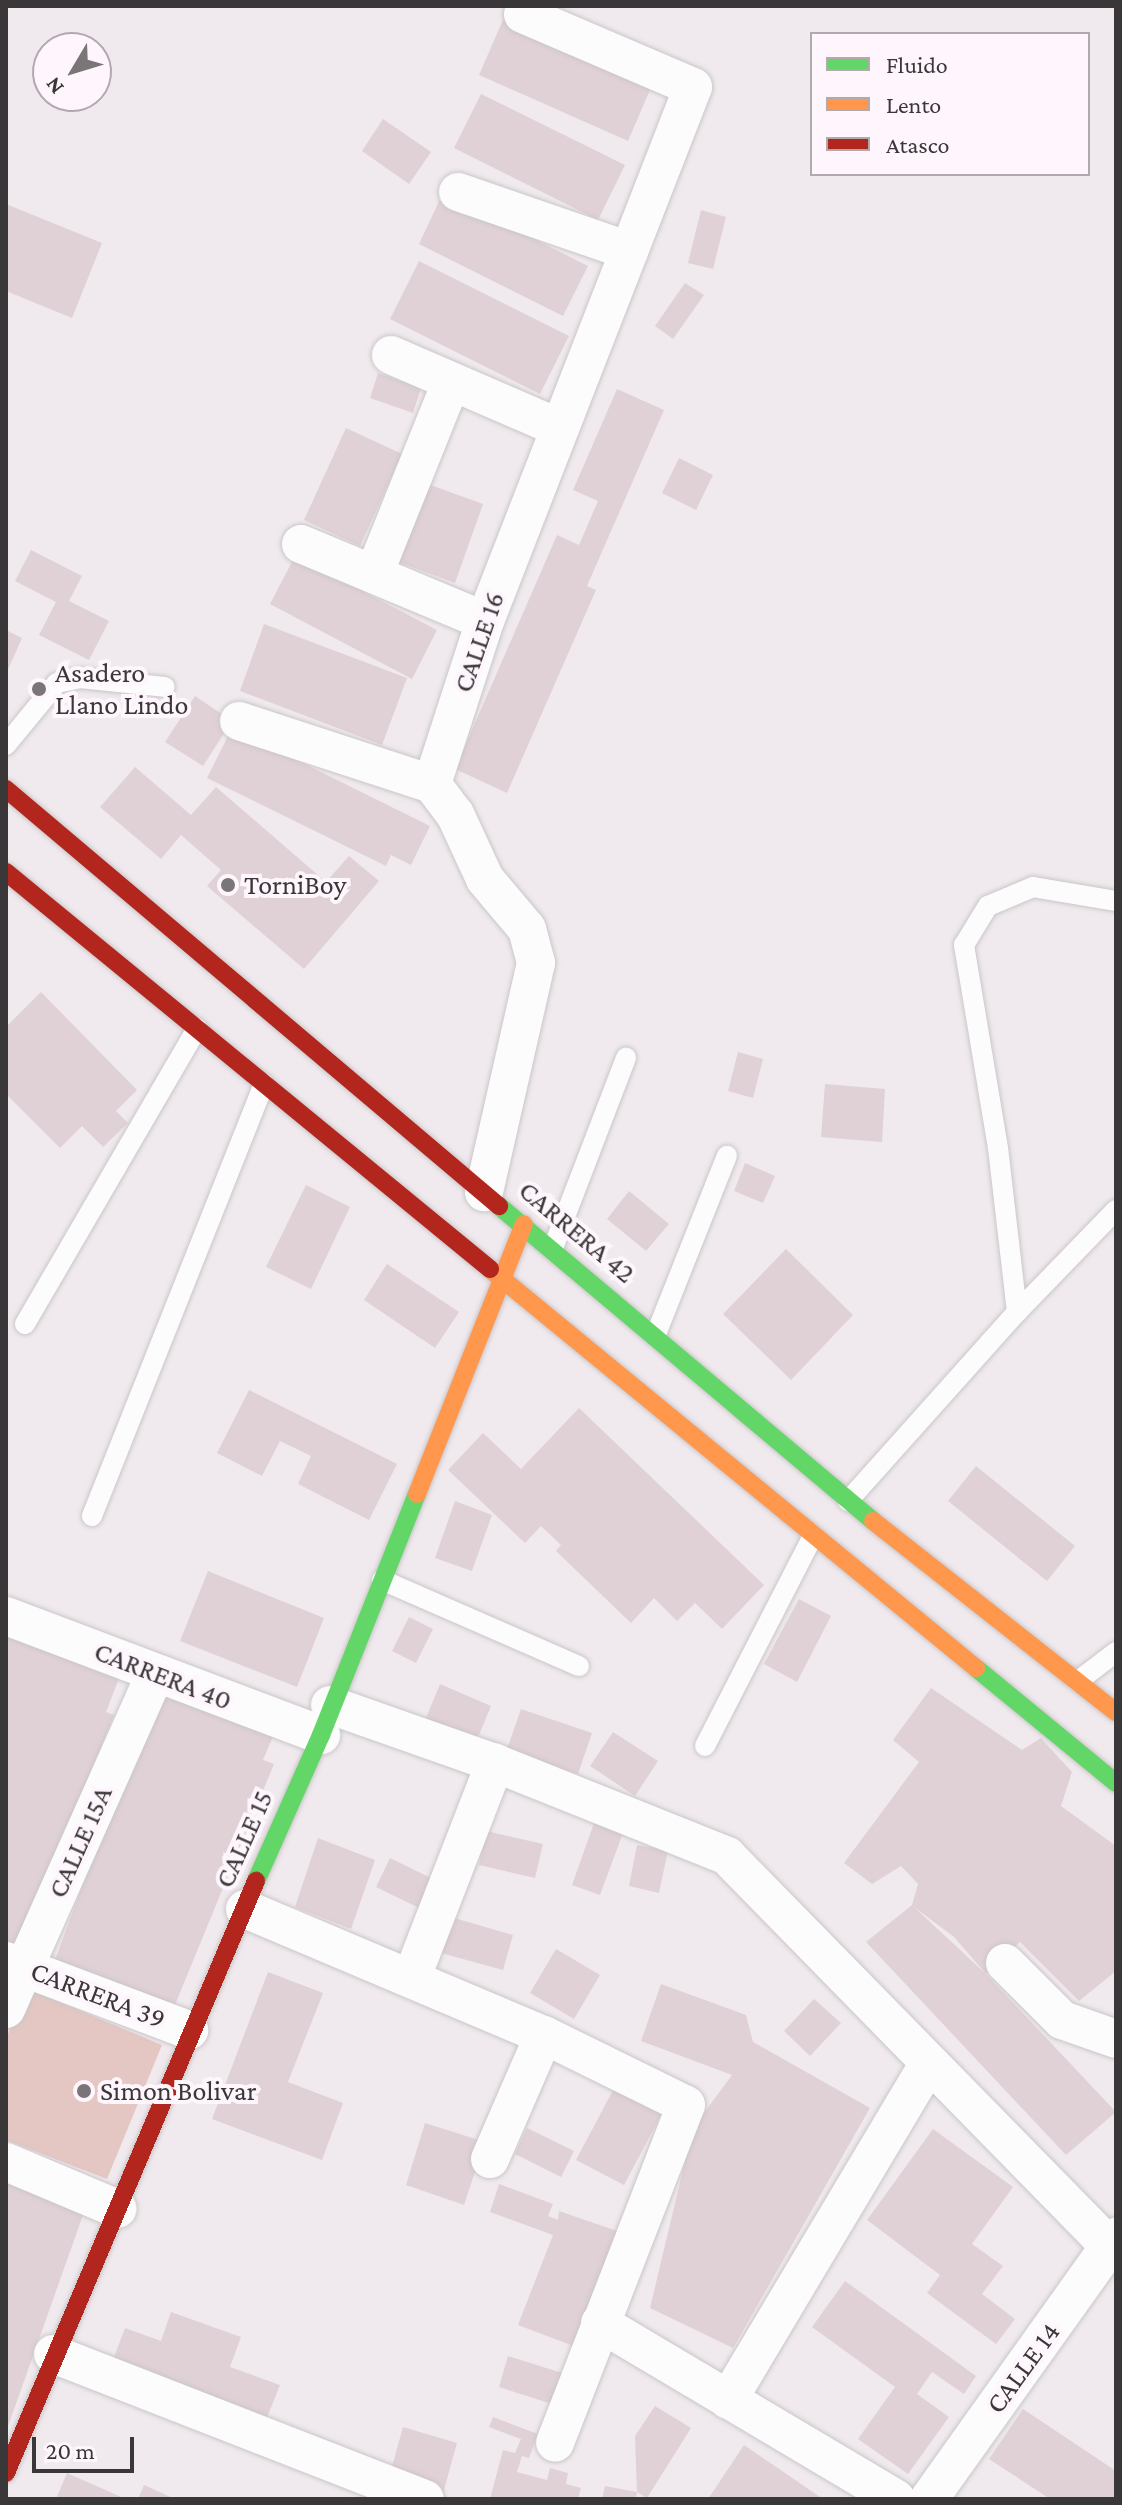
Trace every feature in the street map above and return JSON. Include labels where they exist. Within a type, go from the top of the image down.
[{"type":"main road","name":"CARRERA 42","points":[[6,789],[656,1334],[848,1501],[1116,1712]]},
{"type":"main road","points":[[6,872],[1116,1783]]},
{"type":"main road","name":"CALLE 15","points":[[6,2473],[53,2354],[118,2209],[189,2030],[245,1909],[325,1720],[505,1284],[524,1224]]},
{"type":"street","name":"CALLE 16","points":[[432,784],[485,621],[693,87],[523,14]]},
{"type":"street","points":[[458,192],[629,251]]},
{"type":"street","points":[[391,355],[450,385],[560,428]]},
{"type":"street","points":[[374,574],[450,385]]},
{"type":"street","points":[[301,544],[485,621]]},
{"type":"street","points":[[239,721],[432,784],[455,814],[485,879],[527,929],[536,963],[484,1192]]},
{"type":"street","name":"CARRERA 40","points":[[6,1616],[155,1675],[495,1763],[727,1856],[928,2064],[1114,2246]]},
{"type":"street","name":"CALLE 15A","points":[[6,2009],[15,1964],[155,1675]]},
{"type":"street","points":[[412,1977],[495,1763]]},
{"type":"street","points":[[245,1909],[544,2035],[686,2105],[555,2442]]},
{"type":"street","points":[[1005,1963],[1062,2020],[1116,2039]]},
{"type":"street","name":"CARRERA 39","points":[[15,1964],[189,2030]]},
{"type":"street","points":[[490,2159],[544,2035]]},
{"type":"street","points":[[728,2400],[928,2064]]},
{"type":"street","points":[[6,2162],[118,2209]]},
{"type":"street","name":"CALLE 14","points":[[929,2499],[1114,2246]]},
{"type":"street","points":[[600,2323],[896,2499]]},
{"type":"street","points":[[53,2354],[425,2499]]},
{"type":"lane","points":[[6,745],[57,683],[80,678],[165,687]]},
{"type":"lane","points":[[1017,1312],[998,1148],[964,945],[988,906],[1033,887],[1116,901]]},
{"type":"lane","points":[[25,1324],[197,1028]]},
{"type":"lane","points":[[553,1248],[626,1058]]},
{"type":"lane","points":[[92,1516],[264,1084]]},
{"type":"lane","points":[[656,1334],[727,1156]]},
{"type":"lane","points":[[848,1501],[1017,1312],[1116,1210]]},
{"type":"lane","points":[[705,1746],[813,1536]]},
{"type":"lane","points":[[382,1580],[579,1666]]},
{"type":"lane","points":[[1078,1681],[1116,1652]]},
{"type":"shaded area","name":"Simon Bolivar","points":[[26,1988],[162,2045],[107,2179],[6,2140],[6,2039]]},
{"type":"building","points":[[509,6],[659,69],[628,141],[479,75]]},
{"type":"building","points":[[481,94],[625,165],[598,220],[454,148]]},
{"type":"building","points":[[383,119],[431,152],[409,184],[362,151]]},
{"type":"building","points":[[443,193],[588,266],[563,316],[419,244]]},
{"type":"building","points":[[6,204],[102,243],[72,318],[6,291]]},
{"type":"building","points":[[701,210],[726,217],[713,269],[688,263]]},
{"type":"building","points":[[419,261],[569,336],[540,394],[390,319]]},
{"type":"building","points":[[685,283],[704,295],[673,339],[655,326]]},
{"type":"building","points":[[378,373],[421,388],[413,413],[370,398]]},
{"type":"building","points":[[617,389],[664,410],[587,586],[596,590],[507,793],[455,769],[557,535],[579,545],[598,501],[573,490]]},
{"type":"building","points":[[346,428],[402,454],[360,546],[304,520]]},
{"type":"building","points":[[679,458],[713,475],[696,510],[662,493]]},
{"type":"building","points":[[425,483],[483,504],[455,583],[396,561]]},
{"type":"building","points":[[31,550],[82,576],[69,601],[109,621],[89,660],[39,635],[56,602],[15,581]]},
{"type":"building","points":[[295,556],[437,630],[412,679],[270,604]]},
{"type":"building","points":[[264,624],[407,678],[382,745],[240,691]]},
{"type":"building","points":[[6,630],[22,638],[6,674]]},
{"type":"building","points":[[195,696],[232,721],[203,766],[165,742]]},
{"type":"building","points":[[232,728],[430,826],[411,865],[391,855],[386,866],[207,778]]},
{"type":"building","points":[[135,767],[191,815],[216,787],[326,882],[349,856],[379,881],[304,969],[207,886],[221,870],[181,835],[161,859],[100,807]]},
{"type":"building","points":[[41,992],[137,1090],[116,1111],[128,1123],[103,1147],[82,1126],[60,1148],[6,1094],[6,1027]]},
{"type":"building","points":[[738,1052],[763,1059],[753,1098],[728,1091]]},
{"type":"building","points":[[825,1084],[885,1089],[882,1142],[821,1137]]},
{"type":"building","points":[[745,1163],[775,1176],[763,1203],[734,1191]]},
{"type":"building","points":[[306,1185],[350,1207],[311,1289],[266,1267]]},
{"type":"building","points":[[629,1191],[669,1224],[646,1251],[607,1219]]},
{"type":"building","points":[[786,1249],[853,1315],[791,1380],[723,1314]]},
{"type":"building","points":[[387,1264],[459,1312],[435,1348],[364,1300]]},
{"type":"building","points":[[249,1390],[397,1464],[369,1520],[298,1484],[311,1456],[280,1441],[262,1476],[217,1453]]},
{"type":"building","points":[[579,1408],[764,1585],[722,1629],[695,1603],[677,1621],[654,1598],[631,1623],[556,1551],[561,1545],[541,1526],[525,1543],[448,1470],[483,1433],[521,1469]]},
{"type":"building","points":[[976,1466],[1075,1546],[1047,1581],[948,1501]]},
{"type":"building","points":[[455,1501],[492,1515],[472,1571],[435,1558]]},
{"type":"building","points":[[208,1571],[324,1618],[297,1687],[180,1641]]},
{"type":"building","points":[[799,1599],[831,1616],[797,1682],[764,1664]]},
{"type":"building","points":[[409,1617],[433,1629],[416,1663],[392,1651]]},
{"type":"building","points":[[6,1633],[121,1673],[106,1712],[114,1715],[17,1955],[6,1957]]},
{"type":"building","points":[[440,1684],[491,1706],[477,1740],[426,1718]]},
{"type":"building","points":[[931,1688],[1022,1750],[1041,1738],[1072,1772],[1061,1806],[1116,1846],[1116,1971],[1079,2001],[1020,1942],[986,1974],[1116,2112],[1066,2155],[866,1942],[912,1905],[918,1884],[901,1866],[872,1884],[844,1863],[919,1762],[893,1740]],"holes":[[[914,1907],[954,1937],[986,1974]]]},
{"type":"building","points":[[154,1692],[274,1734],[263,1760],[274,1764],[172,2012],[55,1960]]},
{"type":"building","points":[[521,1709],[592,1733],[578,1774],[507,1749]]},
{"type":"building","points":[[613,1732],[658,1761],[635,1796],[590,1766]]},
{"type":"building","points":[[594,1823],[623,1833],[600,1895],[572,1885]]},
{"type":"building","points":[[486,1831],[543,1844],[535,1878],[479,1865]]},
{"type":"building","points":[[318,1838],[375,1860],[351,1929],[295,1907]]},
{"type":"building","points":[[637,1845],[668,1850],[659,1893],[629,1886]]},
{"type":"building","points":[[390,1858],[433,1879],[419,1908],[376,1887]]},
{"type":"building","points":[[451,1917],[513,1935],[503,1970],[441,1953]]},
{"type":"building","points":[[556,1949],[600,1975],[574,2019],[530,1993]]},
{"type":"building","points":[[268,1972],[323,1993],[288,2082],[343,2103],[322,2160],[212,2119]]},
{"type":"building","points":[[661,1984],[746,2015],[753,2042],[870,2108],[733,2348],[650,2308],[693,2128],[732,2075],[641,2041]]},
{"type":"building","points":[[814,1999],[841,2023],[810,2056],[784,2031]]},
{"type":"building","points":[[620,2077],[668,2102],[624,2185],[576,2160]]},
{"type":"building","points":[[425,2123],[485,2142],[464,2205],[406,2185]]},
{"type":"building","points":[[527,2128],[574,2151],[561,2177],[515,2154]]},
{"type":"building","points":[[933,2129],[1013,2187],[972,2244],[1003,2266],[982,2294],[1015,2319],[996,2344],[927,2293],[940,2275],[867,2220]]},
{"type":"building","points":[[6,2168],[88,2201],[6,2432]]},
{"type":"building","points":[[499,2184],[553,2204],[548,2216],[558,2220],[559,2211],[617,2231],[576,2347],[518,2325],[553,2235],[490,2212]]},
{"type":"building","points":[[845,2281],[976,2376],[964,2394],[932,2372],[917,2394],[949,2417],[908,2474],[858,2439],[895,2387],[812,2327]]},
{"type":"building","points":[[171,2312],[241,2337],[230,2367],[280,2385],[266,2420],[111,2365],[125,2328],[161,2341]]},
{"type":"building","points":[[508,2356],[562,2373],[552,2404],[499,2387]]},
{"type":"building","points":[[655,2406],[691,2428],[647,2498],[637,2492],[635,2436]]},
{"type":"building","points":[[1023,2409],[1116,2471],[1116,2499],[1050,2499],[989,2459]]},
{"type":"building","points":[[493,2417],[538,2434],[529,2458],[522,2456],[517,2472],[547,2480],[550,2468],[568,2473],[566,2484],[581,2488],[578,2499],[490,2499],[503,2450],[515,2453],[521,2439],[489,2427]]},
{"type":"building","points":[[403,2427],[457,2443],[442,2497],[388,2481]]},
{"type":"building","points":[[744,2445],[823,2499],[708,2499]]},
{"type":"building","points":[[67,2473],[126,2499],[56,2499]]},
{"type":"building","points":[[144,2485],[175,2499],[138,2499]]},
{"type":"building","points":[[605,2486],[637,2492],[636,2499],[602,2499]]},
{"type":"traffic: fast","points":[[499,1206],[873,1521]]},
{"type":"traffic: fast","points":[[256,1881],[321,1735],[417,1494]]},
{"type":"traffic: fast","points":[[976,1668],[1116,1783]]},
{"type":"traffic: slow","points":[[417,1494],[524,1224]]},
{"type":"traffic: slow","points":[[490,1269],[976,1668]]},
{"type":"traffic: slow","points":[[873,1521],[1116,1712]]},
{"type":"traffic: jam","points":[[6,789],[499,1206]]},
{"type":"traffic: jam","points":[[6,872],[490,1269]]},
{"type":"traffic: jam","points":[[6,2473],[256,1881]]},
{"type":"place","name":"Asadero Llano Lindo","points":[[39,689]]},
{"type":"place","name":"TorniBoy","points":[[228,885]]},
{"type":"place","name":"Simon Bolivar","points":[[84,2091]]}]
